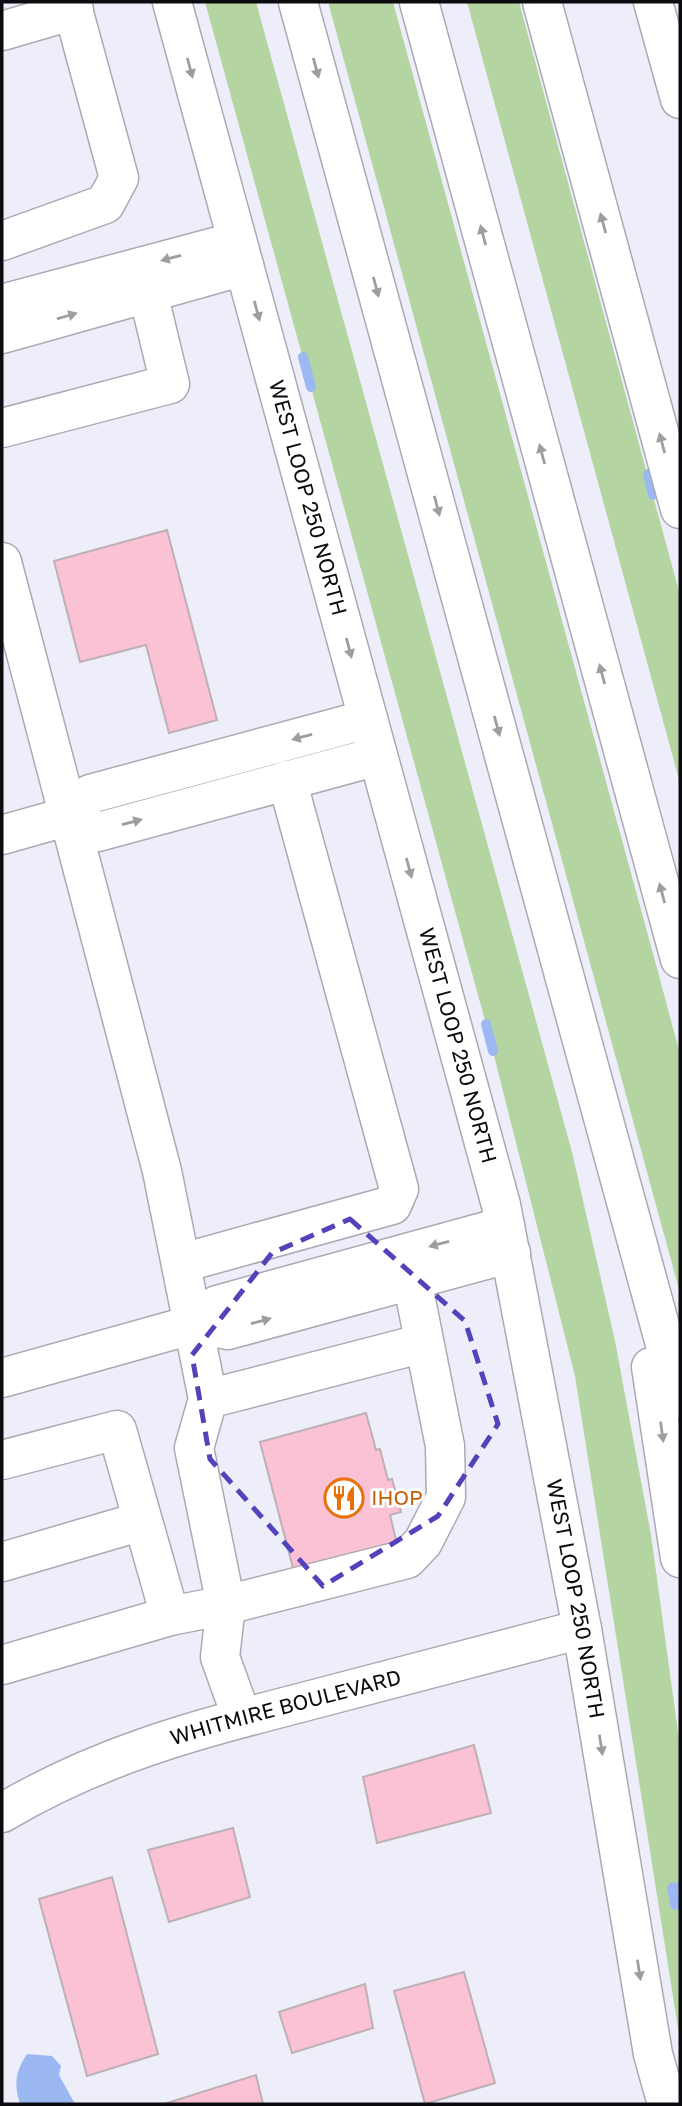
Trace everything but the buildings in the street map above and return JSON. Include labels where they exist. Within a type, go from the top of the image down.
[{"type":"main road","name":"WEST LOOP 250 NORTH","points":[[172,2],[508,1240],[582,1629],[653,2054],[667,2104]]},
{"type":"main road","points":[[298,2],[680,1399]]},
{"type":"main road","points":[[419,2],[680,959]]},
{"type":"main road","points":[[542,2],[680,509]]},
{"type":"main road","points":[[653,2],[680,99]]},
{"type":"main road","points":[[2,31],[73,6],[119,178],[106,204],[2,241]]},
{"type":"main road","points":[[2,334],[148,293],[241,253]]},
{"type":"main road","points":[[2,304],[241,253]]},
{"type":"main road","points":[[2,428],[170,384],[148,293]]},
{"type":"main road","points":[[2,562],[162,1171],[195,1324],[208,1399],[194,1448],[226,1605],[220,1657],[242,1718]]},
{"type":"main road","points":[[2,835],[69,816],[90,794],[368,719]]},
{"type":"main road","points":[[69,816],[98,832],[378,755]]},
{"type":"main road","points":[[182,1263],[392,1205],[399,1189],[287,780]]},
{"type":"main road","points":[[585,1053],[658,1401],[680,1558]]},
{"type":"main road","points":[[195,1324],[228,1330],[412,1280],[508,1240]]},
{"type":"main road","points":[[2,1378],[195,1324],[217,1305],[508,1240]]},
{"type":"main road","points":[[2,1665],[170,1616],[226,1605],[407,1559],[423,1542],[446,1497],[445,1446],[412,1280]]},
{"type":"main road","points":[[208,1399],[424,1343]]},
{"type":"main road","points":[[2,1460],[117,1430],[170,1616]]},
{"type":"main road","points":[[2,1562],[142,1521]]},
{"type":"main road","name":"WHITMIRE BOULEVARD","points":[[2,1813],[42,1789],[106,1760],[242,1718],[582,1629]]},
{"type":"highlighted area","points":[[350,1219],[465,1321],[498,1424],[438,1516],[323,1586],[210,1459],[192,1355],[272,1253]]},
{"type":"green space","points":[[205,2],[256,2],[572,1152],[615,1341],[651,1535],[680,1747],[680,2041],[575,1376],[486,1024]]},
{"type":"green space","points":[[328,2],[393,2],[658,972],[680,1054],[680,1293]]},
{"type":"green space","points":[[467,2],[519,2],[680,595],[680,783]]},
{"type":"water","points":[[27,2054],[52,2056],[61,2066],[59,2075],[75,2104],[20,2104],[17,2078]]},
{"type":"waterway","points":[[303,357],[311,387]]},
{"type":"waterway","points":[[648,474],[653,495]]},
{"type":"waterway","points":[[486,1024],[493,1051]]},
{"type":"waterway","points":[[680,1887],[672,1888],[675,1905],[680,1904]]},
{"type":"place","name":"IHOP","points":[[344,1498]]}]
